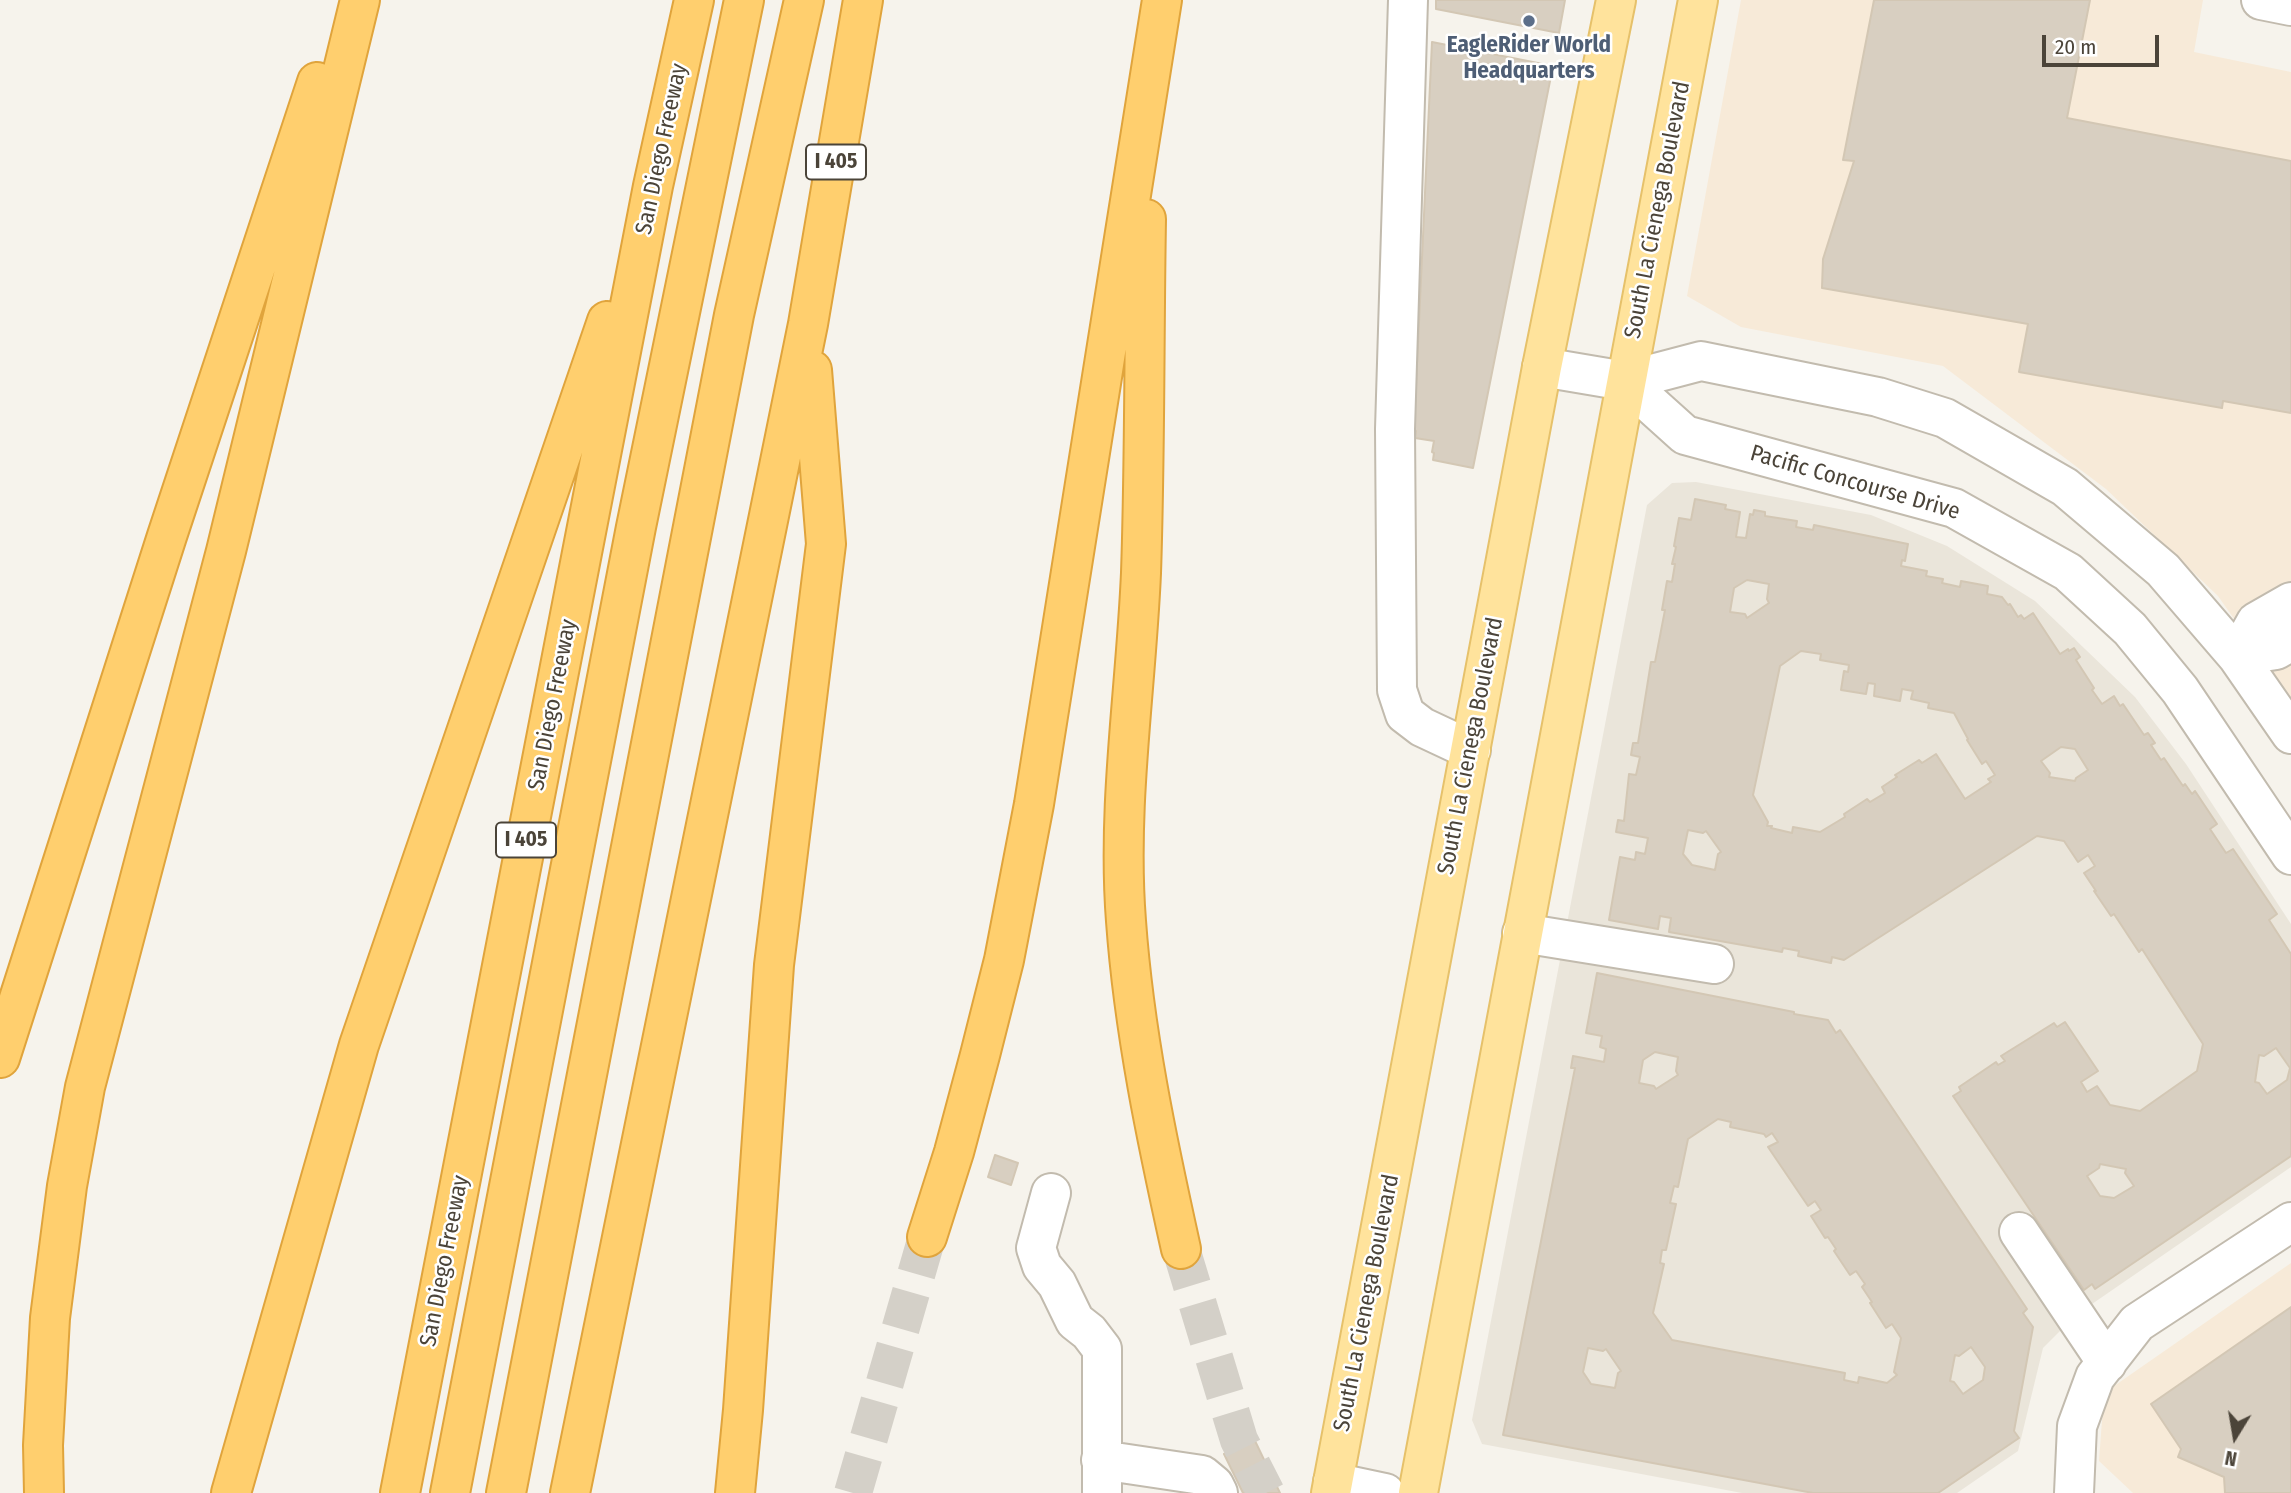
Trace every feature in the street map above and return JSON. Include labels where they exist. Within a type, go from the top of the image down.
[{"type":"highway","points":[[0,1058],[343,0]]},
{"type":"highway","points":[[44,1493],[43,1445],[50,1318],[67,1186],[85,1087],[226,551],[360,0]]},
{"type":"highway","name":"San Diego Freeway","points":[[400,1493],[653,186],[694,0]]},
{"type":"highway","points":[[450,1493],[636,527],[744,0]]},
{"type":"highway","points":[[506,1493],[734,315],[804,0]]},
{"type":"highway","name":"I 405","points":[[570,1493],[808,324],[863,0]]},
{"type":"highway","points":[[927,1237],[954,1152],[1004,960],[1036,790],[1162,0]]},
{"type":"highway","points":[[1148,84],[1141,574],[1124,806],[1126,919],[1137,1021],[1154,1128],[1181,1249]]},
{"type":"highway","points":[[231,1493],[359,1045],[653,186]]},
{"type":"highway","points":[[735,1493],[774,965],[826,544],[808,324]]},
{"type":"main road","name":"South La Cienega Boulevard","points":[[1332,1488],[1542,367],[1615,0]]},
{"type":"main road","name":"South La Cienega Boulevard","points":[[1418,1493],[1698,0]]},
{"type":"street","points":[[1408,0],[1395,429],[1397,690],[1405,714],[1422,727],[1471,750]]},
{"type":"street","points":[[2261,0],[2291,6]]},
{"type":"street","points":[[1542,367],[1625,381],[1701,361],[1878,397],[1945,418],[2065,486],[2163,570],[2236,656],[2291,734]]},
{"type":"street","name":"Pacific Concourse Drive","points":[[1625,381],[1685,435],[1954,508],[2068,572],[2130,629],[2180,690],[2291,855]]},
{"type":"street","points":[[2236,656],[2256,622],[2291,602]]},
{"type":"street","points":[[2236,656],[2276,650],[2291,641]]},
{"type":"street","points":[[1522,933],[1714,964]]},
{"type":"street","points":[[1051,1193],[1036,1248],[1042,1266],[1057,1284],[1074,1321],[1089,1332],[1102,1349],[1101,1476],[1202,1475],[1214,1485],[1218,1493]]},
{"type":"street","points":[[2074,1493],[2077,1426],[2095,1377],[2137,1323],[2291,1222]]},
{"type":"street","points":[[2018,1232],[2107,1363]]},
{"type":"street","points":[[1332,1488],[1385,1493]]},
{"type":"shaded area","points":[[1741,0],[2203,0],[2194,52],[2291,72],[2291,700],[2218,596],[2106,489],[1943,366],[1741,327],[1687,296]]},
{"type":"shaded area","points":[[1696,482],[1871,515],[1947,546],[2035,601],[2135,697],[2186,764],[2291,924],[2291,1167],[2076,1315],[2043,1348],[2018,1451],[1957,1493],[1742,1493],[1482,1444],[1472,1420],[1647,505],[1672,483]]},
{"type":"shaded area","points":[[2291,1263],[2291,1493],[2133,1493],[2099,1461],[2104,1393]]},
{"type":"building","name":"EagleRider World Headquarters","points":[[1436,0],[1565,0],[1559,33],[1436,9]]},
{"type":"building","points":[[1874,0],[2090,0],[2067,118],[2291,161],[2291,413],[2223,401],[2222,408],[2019,372],[2028,324],[1822,288],[1823,259],[1854,161],[1843,160]]},
{"type":"building","points":[[1432,42],[1553,66],[1473,468],[1433,460],[1434,441],[1415,438],[1414,430]]},
{"type":"building","points":[[1695,499],[1726,505],[1725,509],[1740,512],[1736,537],[1746,538],[1750,514],[1753,515],[1754,510],[1765,512],[1765,516],[1797,521],[1796,527],[1813,530],[1814,525],[1908,544],[1905,561],[1902,560],[1901,566],[1927,571],[1926,576],[1943,579],[1942,583],[1960,587],[1961,581],[1988,586],[1987,594],[2002,597],[2018,617],[2021,615],[2024,619],[2033,613],[2060,654],[2074,648],[2080,657],[2076,660],[2102,704],[2114,696],[2120,706],[2123,704],[2144,735],[2148,733],[2155,743],[2151,745],[2161,760],[2164,758],[2183,786],[2185,784],[2192,794],[2195,791],[2217,824],[2210,829],[2226,853],[2233,849],[2277,914],[2269,920],[2291,954],[2291,1156],[2095,1289],[2092,1284],[2084,1290],[1953,1096],[1961,1091],[1959,1087],[1996,1062],[1998,1065],[2005,1061],[2001,1056],[2054,1023],[2057,1027],[2065,1022],[2098,1071],[2081,1082],[2087,1092],[2097,1086],[2110,1105],[2140,1111],[2197,1071],[2203,1044],[2142,949],[2139,952],[2114,914],[2111,916],[2094,891],[2084,873],[2095,866],[2088,855],[2078,862],[2064,841],[2037,836],[1844,960],[1832,957],[1831,963],[1798,956],[1799,951],[1783,948],[1782,952],[1669,932],[1671,918],[1660,916],[1658,929],[1609,920],[1620,857],[1635,860],[1636,852],[1645,854],[1648,838],[1616,832],[1618,820],[1624,821],[1629,774],[1636,775],[1640,757],[1631,755],[1633,743],[1638,743],[1651,662],[1655,662],[1665,610],[1662,610],[1667,581],[1672,582],[1679,518],[1691,520]],"holes":[[[1747,580],[1769,584],[1769,603],[1747,618],[1745,614],[1730,612],[1734,588]],[[1801,651],[1821,654],[1820,660],[1849,665],[1848,672],[1844,671],[1841,690],[1866,694],[1868,683],[1875,684],[1874,696],[1900,701],[1902,689],[1913,691],[1911,699],[1929,703],[1928,708],[1954,713],[1982,764],[1986,761],[1995,775],[1988,779],[1991,782],[1965,799],[1936,754],[1922,763],[1919,760],[1895,775],[1897,777],[1882,787],[1885,793],[1870,802],[1867,799],[1820,832],[1793,827],[1792,833],[1767,826],[1768,822],[1753,795],[1780,666]],[[2061,747],[2075,749],[2088,770],[2075,781],[2049,777],[2050,773],[2041,761]],[[1688,830],[1703,833],[1706,831],[1721,852],[1718,854],[1715,870],[1692,865],[1683,854]],[[2276,1048],[2290,1068],[2287,1080],[2267,1094],[2259,1083],[2255,1082],[2259,1055],[2264,1056]],[[2100,1164],[2126,1169],[2125,1173],[2134,1186],[2114,1198],[2100,1196],[2087,1176],[2099,1168]]]},
{"type":"building","points":[[1597,973],[1794,1012],[1828,1020],[1836,1033],[1840,1030],[2027,1309],[2023,1313],[2033,1327],[2014,1431],[2019,1438],[1938,1493],[1813,1493],[1503,1435],[1575,1068],[1571,1068],[1573,1056],[1604,1062],[1606,1049],[1600,1047],[1602,1036],[1586,1033]],"holes":[[[1655,1052],[1678,1057],[1678,1075],[1656,1089],[1654,1086],[1639,1083],[1643,1060]],[[1718,1119],[1731,1122],[1730,1127],[1764,1134],[1766,1137],[1772,1133],[1778,1142],[1768,1147],[1808,1206],[1815,1201],[1821,1210],[1811,1216],[1825,1238],[1828,1237],[1836,1249],[1834,1251],[1850,1275],[1856,1271],[1865,1284],[1862,1287],[1886,1328],[1892,1324],[1901,1338],[1894,1372],[1897,1375],[1887,1383],[1859,1377],[1858,1383],[1844,1380],[1845,1373],[1672,1340],[1653,1313],[1664,1264],[1660,1263],[1662,1250],[1666,1250],[1676,1204],[1670,1203],[1674,1186],[1678,1187],[1688,1139]],[[1971,1347],[1985,1367],[1983,1380],[1963,1394],[1954,1382],[1950,1381],[1955,1355],[1959,1356]],[[1588,1348],[1603,1351],[1606,1349],[1621,1371],[1618,1373],[1615,1388],[1591,1384],[1583,1372]]]},
{"type":"building","points":[[995,1155],[1018,1163],[1011,1185],[988,1177]]},
{"type":"building","points":[[2291,1307],[2291,1493],[2225,1493],[2224,1477],[2178,1457],[2181,1449],[2151,1404]]},
{"type":"building","points":[[1254,1439],[1280,1493],[1243,1493],[1224,1454]]},
{"type":"tunnel","points":[[853,1493],[927,1237]]},
{"type":"tunnel","points":[[1181,1249],[1239,1440],[1266,1493]]},
{"type":"place","name":"EagleRider World Headquarters","points":[[1529,21]]}]
